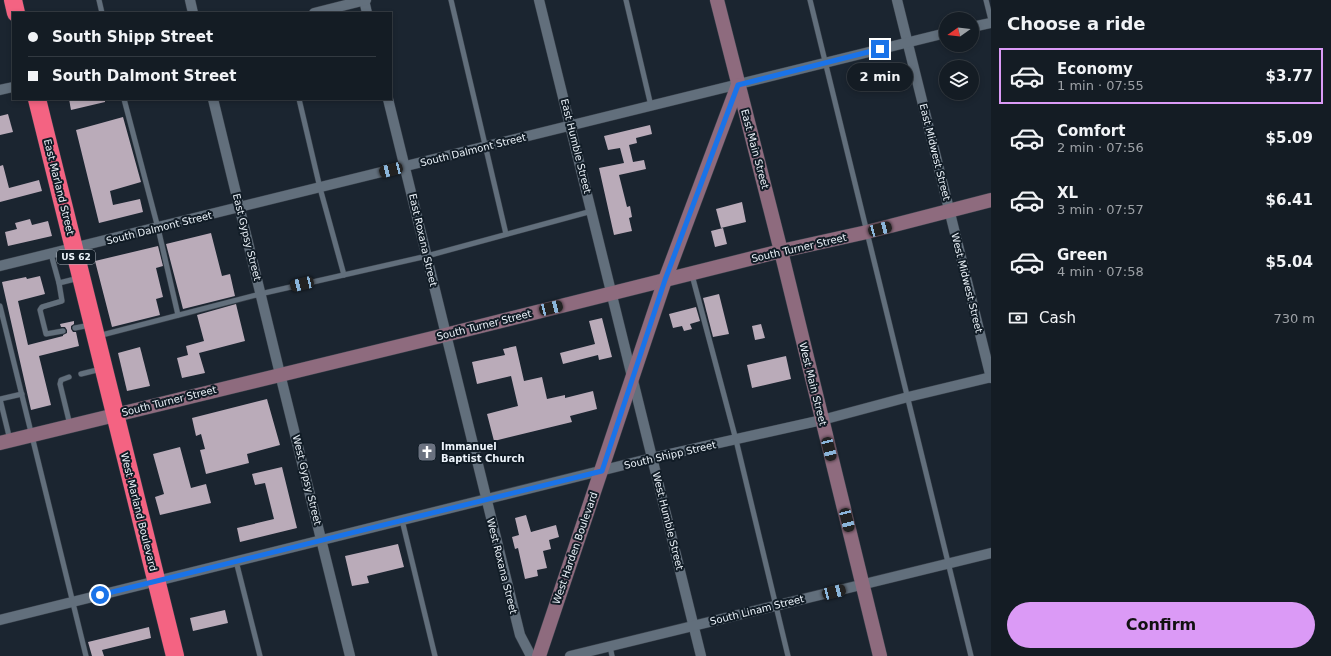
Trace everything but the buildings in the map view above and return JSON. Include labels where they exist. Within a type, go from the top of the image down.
[{"type":"highway","points":[[13,0],[16,12]]},
{"type":"highway","name":"East Marland Street","points":[[37,100],[115,415]]},
{"type":"highway","name":"West Marland Boulevard","points":[[115,415],[175,656]]},
{"type":"street","points":[[190,0],[193,12]]},
{"type":"street","points":[[318,12],[365,0],[367,12]]},
{"type":"street","name":"East Humble Street","points":[[539,0],[612,293]]},
{"type":"street","name":"East Main Street","points":[[717,0],[781,251]]},
{"type":"street","name":"East Midwest Street","points":[[898,0],[949,210]]},
{"type":"street","points":[[979,25],[991,21]]},
{"type":"street","name":"South Dalmont Street","points":[[0,266],[939,35]]},
{"type":"street","name":"West Harden Boulevard","points":[[538,656],[602,471],[665,280],[738,85]]},
{"type":"street","points":[[0,90],[12,87]]},
{"type":"street","name":"East Gypsy Street","points":[[213,100],[280,374]]},
{"type":"street","name":"East Roxana Street","points":[[388,100],[445,335]]},
{"type":"street","name":"South Turner Street","points":[[5,442],[445,335],[781,251],[867,232],[991,200]]},
{"type":"street","name":"West Midwest Street","points":[[949,210],[991,377]]},
{"type":"street","name":"West Main Street","points":[[781,251],[880,656]]},
{"type":"street","name":"West Humble Street","points":[[612,293],[701,656]]},
{"type":"street","name":"West Roxana Street","points":[[445,335],[520,635],[531,656]]},
{"type":"street","name":"West Gypsy Street","points":[[280,374],[350,656]]},
{"type":"street","name":"South Shipp Street","points":[[0,620],[652,458],[822,420],[991,377]]},
{"type":"street","name":"South Linam Street","points":[[570,656],[611,651],[694,626],[991,553]]},
{"type":"lane","points":[[99,0],[102,12]]},
{"type":"lane","points":[[451,0],[506,234]]},
{"type":"lane","points":[[626,0],[651,106]]},
{"type":"lane","points":[[810,0],[972,656]]},
{"type":"lane","points":[[986,0],[991,21]]},
{"type":"lane","points":[[124,100],[158,228],[178,315]]},
{"type":"lane","points":[[299,100],[320,188],[344,275]]},
{"type":"lane","points":[[75,328],[94,330],[178,315],[260,294],[427,256],[592,211]]},
{"type":"lane","points":[[51,254],[62,301],[42,307],[40,310],[46,334],[63,331]]},
{"type":"lane","points":[[691,273],[736,440],[788,656]]},
{"type":"lane","points":[[59,283],[82,278]]},
{"type":"lane","points":[[0,306],[1,318],[22,394],[86,656]]},
{"type":"lane","points":[[81,374],[104,369]]},
{"type":"lane","points":[[69,377],[61,380],[60,384],[70,426]]},
{"type":"lane","points":[[5,442],[0,399],[22,394]]},
{"type":"lane","points":[[402,520],[435,656]]},
{"type":"lane","points":[[236,561],[260,656]]},
{"type":"place","name":"Immanuel Baptist Church","points":[[427,452]]},
{"type":"route","points":[[100,595],[602,471],[665,280],[738,85],[880,49]]}]
